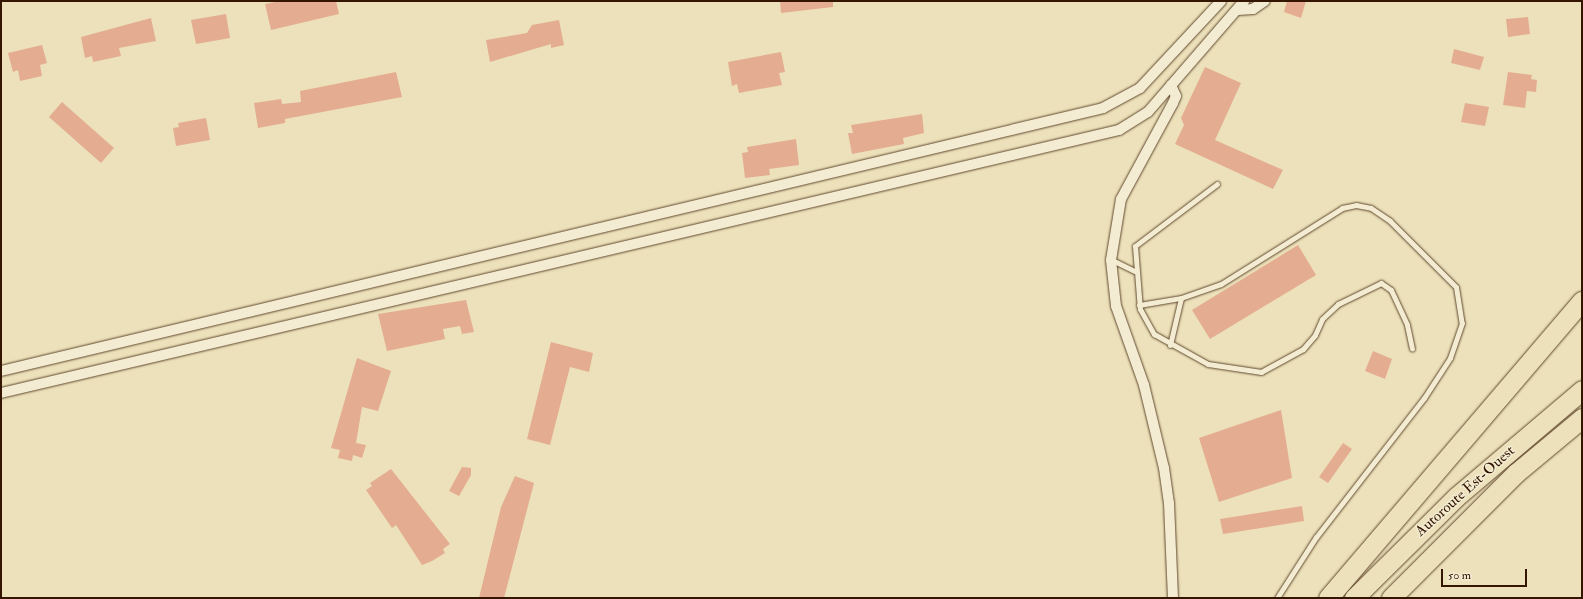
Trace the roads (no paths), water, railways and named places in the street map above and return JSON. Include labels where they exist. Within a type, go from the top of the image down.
[{"type":"highway","points":[[1328,598],[1582,301]]},
{"type":"highway","name":"Autoroute Est-Ouest","points":[[1354,598],[1456,497],[1582,390]]},
{"type":"highway","name":"Autoroute Est-Ouest","points":[[1391,598],[1516,473],[1582,418]]},
{"type":"street","points":[[1,371],[1103,108],[1140,88],[1221,1]]},
{"type":"street","points":[[1,393],[1108,133],[1139,120],[1171,86],[1238,10],[1244,1]]},
{"type":"street","points":[[1238,10],[1253,9],[1265,1]]},
{"type":"street","points":[[1171,86],[1176,96],[1173,103],[1121,199],[1111,260],[1116,306],[1144,385],[1164,468],[1169,503],[1173,598]]},
{"type":"lane","points":[[1217,184],[1140,239],[1133,254],[1139,304],[1147,327],[1170,345],[1208,364],[1261,372],[1303,349],[1315,335],[1322,319],[1338,304],[1377,283],[1391,290],[1407,325],[1412,348]]},
{"type":"lane","points":[[1139,304],[1181,298],[1237,276],[1342,208],[1356,205],[1370,208],[1390,221],[1450,279],[1458,295],[1462,323],[1450,358],[1424,398],[1316,538],[1277,598]]},
{"type":"lane","points":[[1111,260],[1135,271]]},
{"type":"lane","points":[[1170,345],[1181,298]]}]
